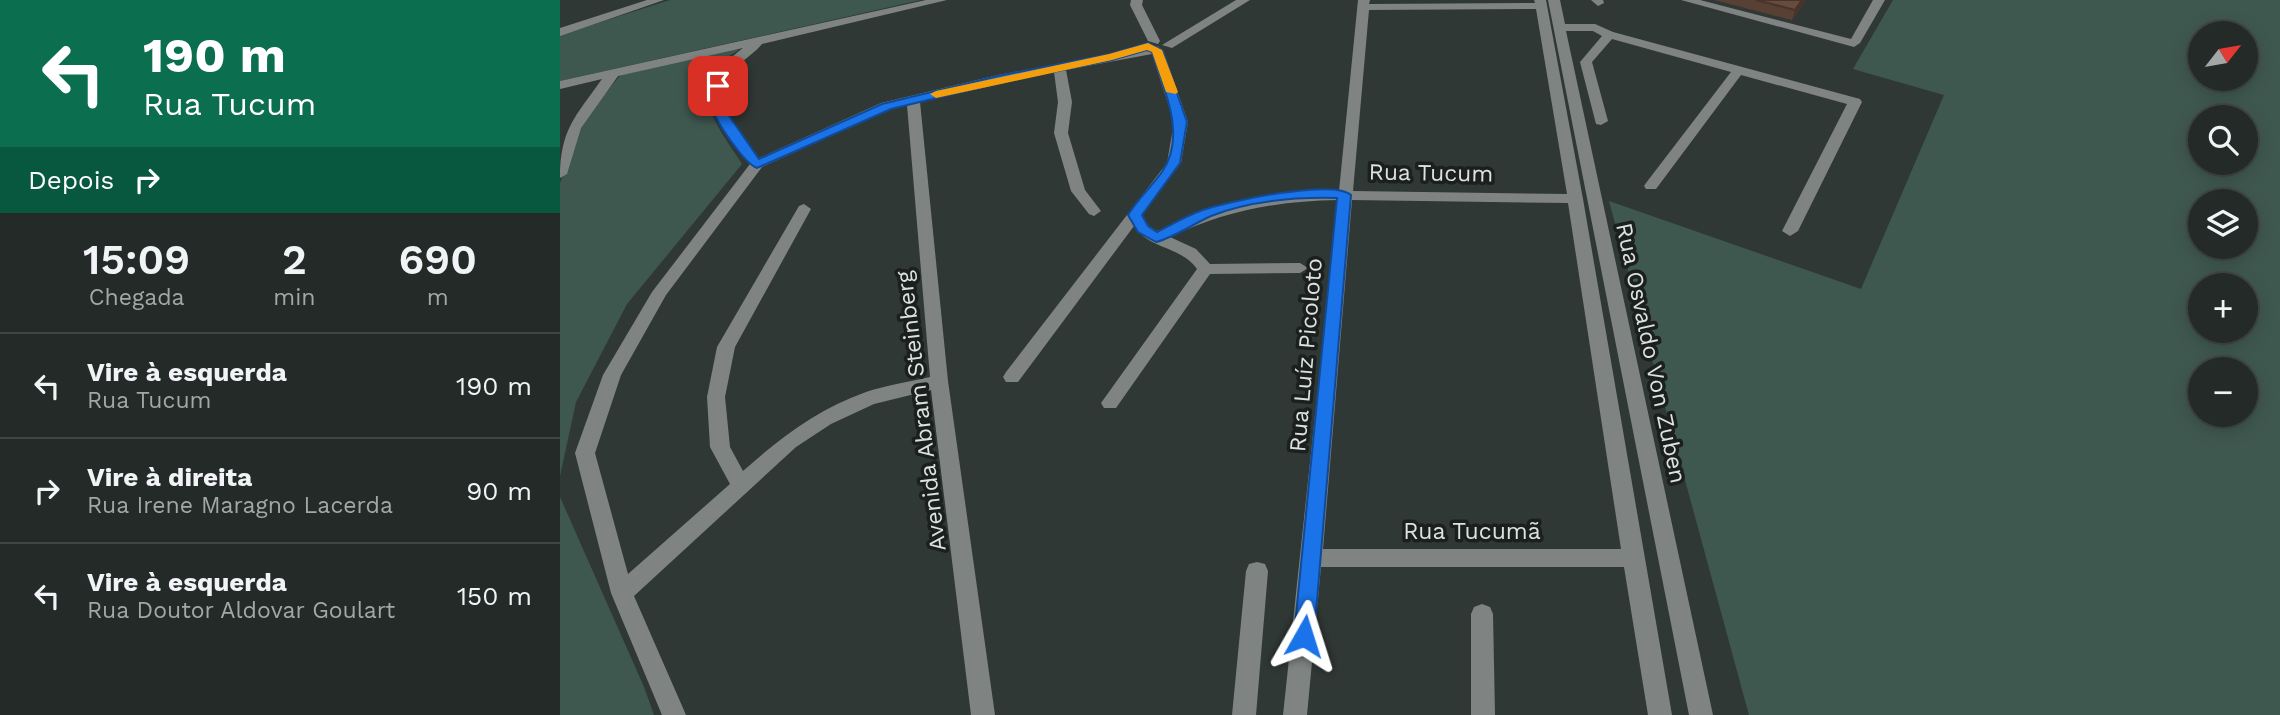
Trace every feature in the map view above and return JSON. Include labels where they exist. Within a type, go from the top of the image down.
[{"type":"street","points":[[560,32],[658,0]]},
{"type":"street","points":[[560,85],[941,0]]},
{"type":"street","points":[[1012,377],[1135,215],[1146,196],[1166,175],[1178,148],[1181,122],[1156,46],[1136,5],[1137,0]]},
{"type":"street","points":[[674,715],[622,593],[585,453],[612,375],[660,292],[757,164],[886,106],[1156,46],[1193,32],[1244,0]]},
{"type":"street","points":[[1687,0],[1854,43],[1879,0]]},
{"type":"street","points":[[1364,4],[1545,2]]},
{"type":"street","name":"Rua Osvaldo Von Zuben","points":[[1545,2],[1559,27],[1701,715]]},
{"type":"street","name":"Rua Osvaldo Von Zuben","points":[[1545,2],[1632,558],[1660,715]]},
{"type":"street","name":"Rua Luíz Picoloto","points":[[1295,715],[1313,558],[1344,195],[1364,4]]},
{"type":"street","points":[[1559,27],[1595,28],[1609,35],[1855,102],[1790,231]]},
{"type":"street","points":[[1601,121],[1586,62],[1609,35]]},
{"type":"street","points":[[757,164],[741,147],[719,110],[718,86],[729,64],[765,38]]},
{"type":"street","points":[[1059,67],[1065,102],[1061,133],[1078,191],[1094,211]]},
{"type":"street","points":[[1651,186],[1738,71]]},
{"type":"street","points":[[560,174],[574,128],[614,72]]},
{"type":"street","name":"Avenida Abram Steinberg","points":[[913,100],[939,381],[983,715]]},
{"type":"street","name":"Rua Tucum","points":[[1156,238],[1209,212],[1261,200],[1315,194],[1576,199]]},
{"type":"street","points":[[741,486],[720,447],[716,397],[726,347],[804,209]]},
{"type":"street","points":[[1135,215],[1143,229],[1156,238],[1189,250],[1199,257],[1205,269]]},
{"type":"street","points":[[1205,269],[1300,268]]},
{"type":"street","points":[[1110,403],[1205,269]]},
{"type":"street","points":[[622,593],[789,442],[824,419],[870,398],[939,381]]},
{"type":"street","name":"Rua Tucumã","points":[[1313,558],[1632,558]]},
{"type":"street","points":[[1244,715],[1257,571]]},
{"type":"street","points":[[1482,614],[1483,715]]},
{"type":"green space","points":[[670,0],[921,0],[560,81],[560,35]]},
{"type":"green space","points":[[1893,0],[2280,0],[2280,715],[1749,715],[1609,201],[1861,289],[1944,95],[1853,69]]},
{"type":"green space","points":[[733,49],[739,50],[716,66],[709,79],[707,92],[713,117],[742,164],[627,304],[576,402],[560,476],[560,183],[582,122],[622,73]]},
{"type":"green space","points":[[560,497],[644,687],[654,715],[560,715]]},
{"type":"building","points":[[1756,0],[1802,0],[1795,10]]},
{"type":"slow traffic","points":[[936,94],[1112,57],[1148,46],[1157,50],[1172,92]]},
{"type":"route","points":[[718,86],[719,110],[741,147],[757,164],[886,106],[998,79],[1112,57],[1148,46],[1157,50],[1181,122],[1174,163],[1146,196],[1135,215],[1143,229],[1156,238],[1209,212],[1261,200],[1315,194],[1344,195],[1304,636]]}]
